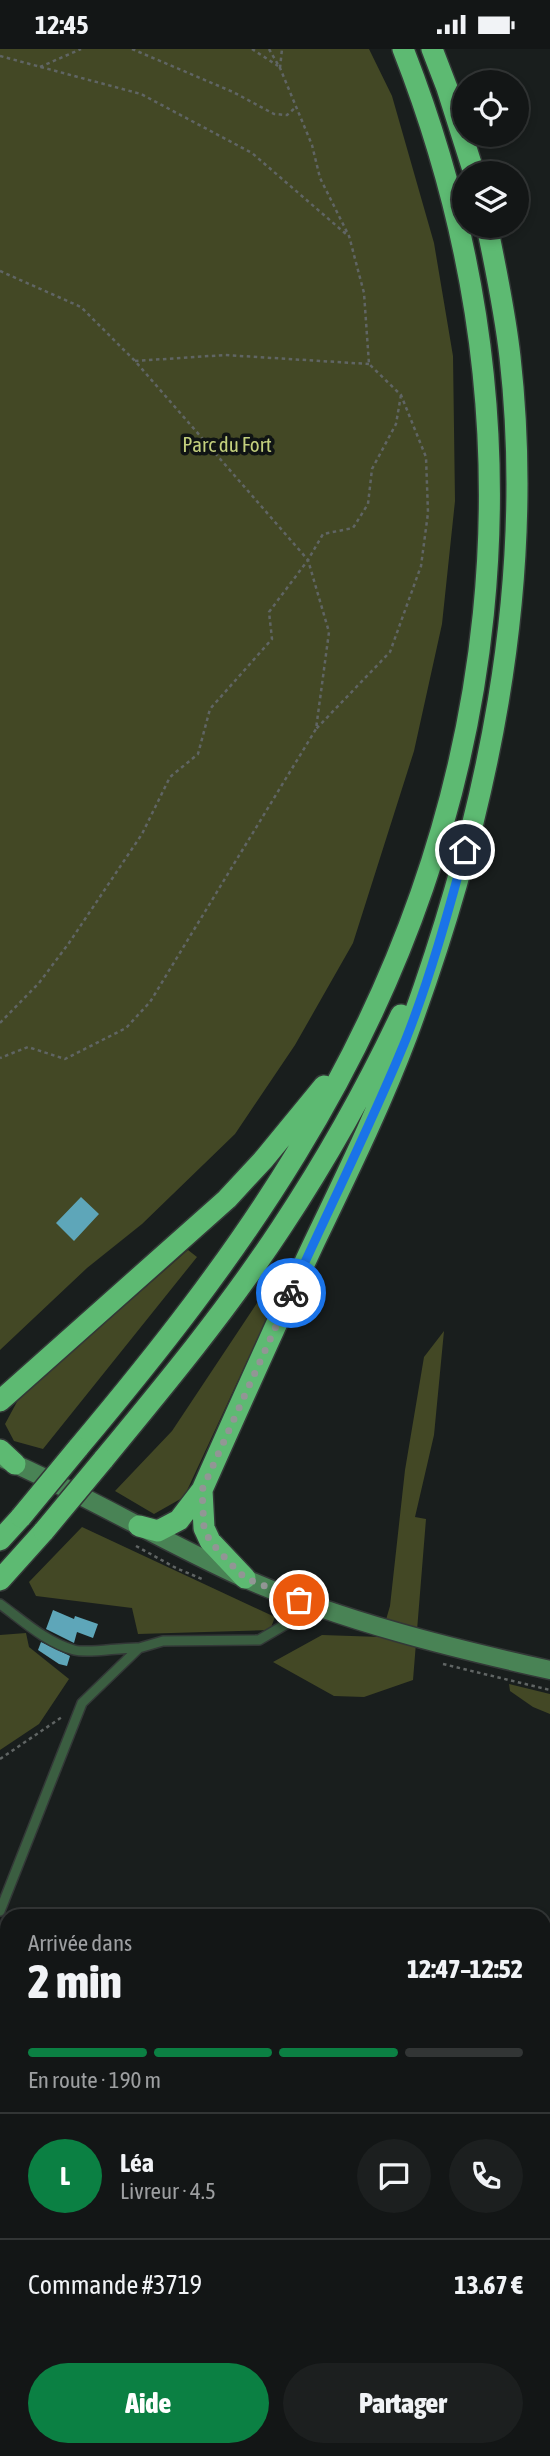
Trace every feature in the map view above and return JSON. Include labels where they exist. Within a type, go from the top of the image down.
[{"type":"highway","points":[[0,1540],[158,1353],[245,1234],[298,1152],[354,1049],[407,934],[444,828],[460,765],[481,650],[488,571],[490,438],[476,306],[461,231],[423,100],[403,49]]},
{"type":"highway","points":[[432,49],[470,161]]},
{"type":"highway","points":[[139,1526],[158,1531],[179,1520],[202,1490],[349,1170],[406,1038],[441,936],[465,850],[496,724],[506,662],[516,561],[514,395],[501,296],[489,238]]},
{"type":"highway","points":[[0,1580],[181,1366],[281,1228],[360,1096],[410,997],[438,929],[465,850]]},
{"type":"highway","points":[[1,1403],[227,1199],[264,1159],[354,1049]]},
{"type":"highway","points":[[202,1490],[204,1528],[210,1541],[245,1578]]},
{"type":"street","points":[[5,1457],[245,1578],[299,1600],[463,1651],[550,1670]]},
{"type":"lane","points":[[0,1604],[54,1642],[75,1651],[139,1648],[163,1641],[259,1640],[288,1623],[299,1600]]},
{"type":"lane","points":[[1,1909],[82,1703],[139,1648]]},
{"type":"path","points":[[40,67],[82,49]]},
{"type":"path","points":[[132,49],[233,92],[274,114],[288,115],[296,107]]},
{"type":"path","points":[[252,49],[280,68]]},
{"type":"path","points":[[269,49],[280,68],[312,145],[320,178],[349,236],[364,293],[369,364]]},
{"type":"path","points":[[280,68],[282,49]]},
{"type":"path","points":[[0,56],[141,94],[251,153],[349,236]]},
{"type":"path","points":[[0,271],[81,307],[135,361],[308,560],[329,632],[316,729]]},
{"type":"path","points":[[0,1058],[28,1047],[65,1059],[126,1028],[150,1002],[316,729],[390,652],[421,566],[428,513],[426,457],[401,395],[369,364],[225,355],[135,361]]},
{"type":"path","points":[[0,1023],[39,983],[69,943],[142,834],[170,777],[198,754],[210,709],[272,639],[270,612],[308,560],[323,534],[353,528],[368,504],[372,469],[396,424],[401,395]]},
{"type":"path","points":[[0,1759],[82,1703]]},
{"type":"green space","name":"Parc du Fort","points":[[0,49],[369,49],[392,96],[434,243],[453,356],[455,501],[442,624],[414,751],[353,943],[295,1045],[235,1134],[142,1224],[87,1268],[0,1350]]},
{"type":"green space","points":[[188,1250],[197,1257],[43,1449],[14,1441],[5,1424],[19,1398]]},
{"type":"green space","points":[[277,1273],[286,1277],[184,1497],[154,1514],[115,1491],[172,1431]]},
{"type":"green space","points":[[444,1331],[434,1435],[415,1517],[426,1519],[413,1680],[364,1697],[334,1696],[273,1662],[322,1635],[381,1637],[390,1606],[405,1470],[424,1357]]},
{"type":"green space","points":[[82,1527],[275,1617],[270,1630],[138,1634],[132,1608],[36,1596],[29,1582]]},
{"type":"green space","points":[[26,1633],[29,1647],[69,1679],[39,1724],[0,1750],[0,1635]]},
{"type":"green space","points":[[509,1684],[550,1694],[550,1714],[533,1707],[510,1691]]},
{"type":"building","points":[[81,1197],[99,1214],[74,1241],[56,1223]]},
{"type":"building","points":[[53,1610],[74,1619],[75,1616],[98,1624],[93,1638],[77,1632],[74,1643],[46,1629]]},
{"type":"building","points":[[41,1642],[70,1656],[67,1666],[59,1664],[38,1650]]},
{"type":"way so far","points":[[291,1293],[202,1490],[204,1528],[210,1541],[245,1578],[299,1600]]},
{"type":"route","points":[[291,1293],[349,1170],[406,1038],[441,936],[465,850]]}]
